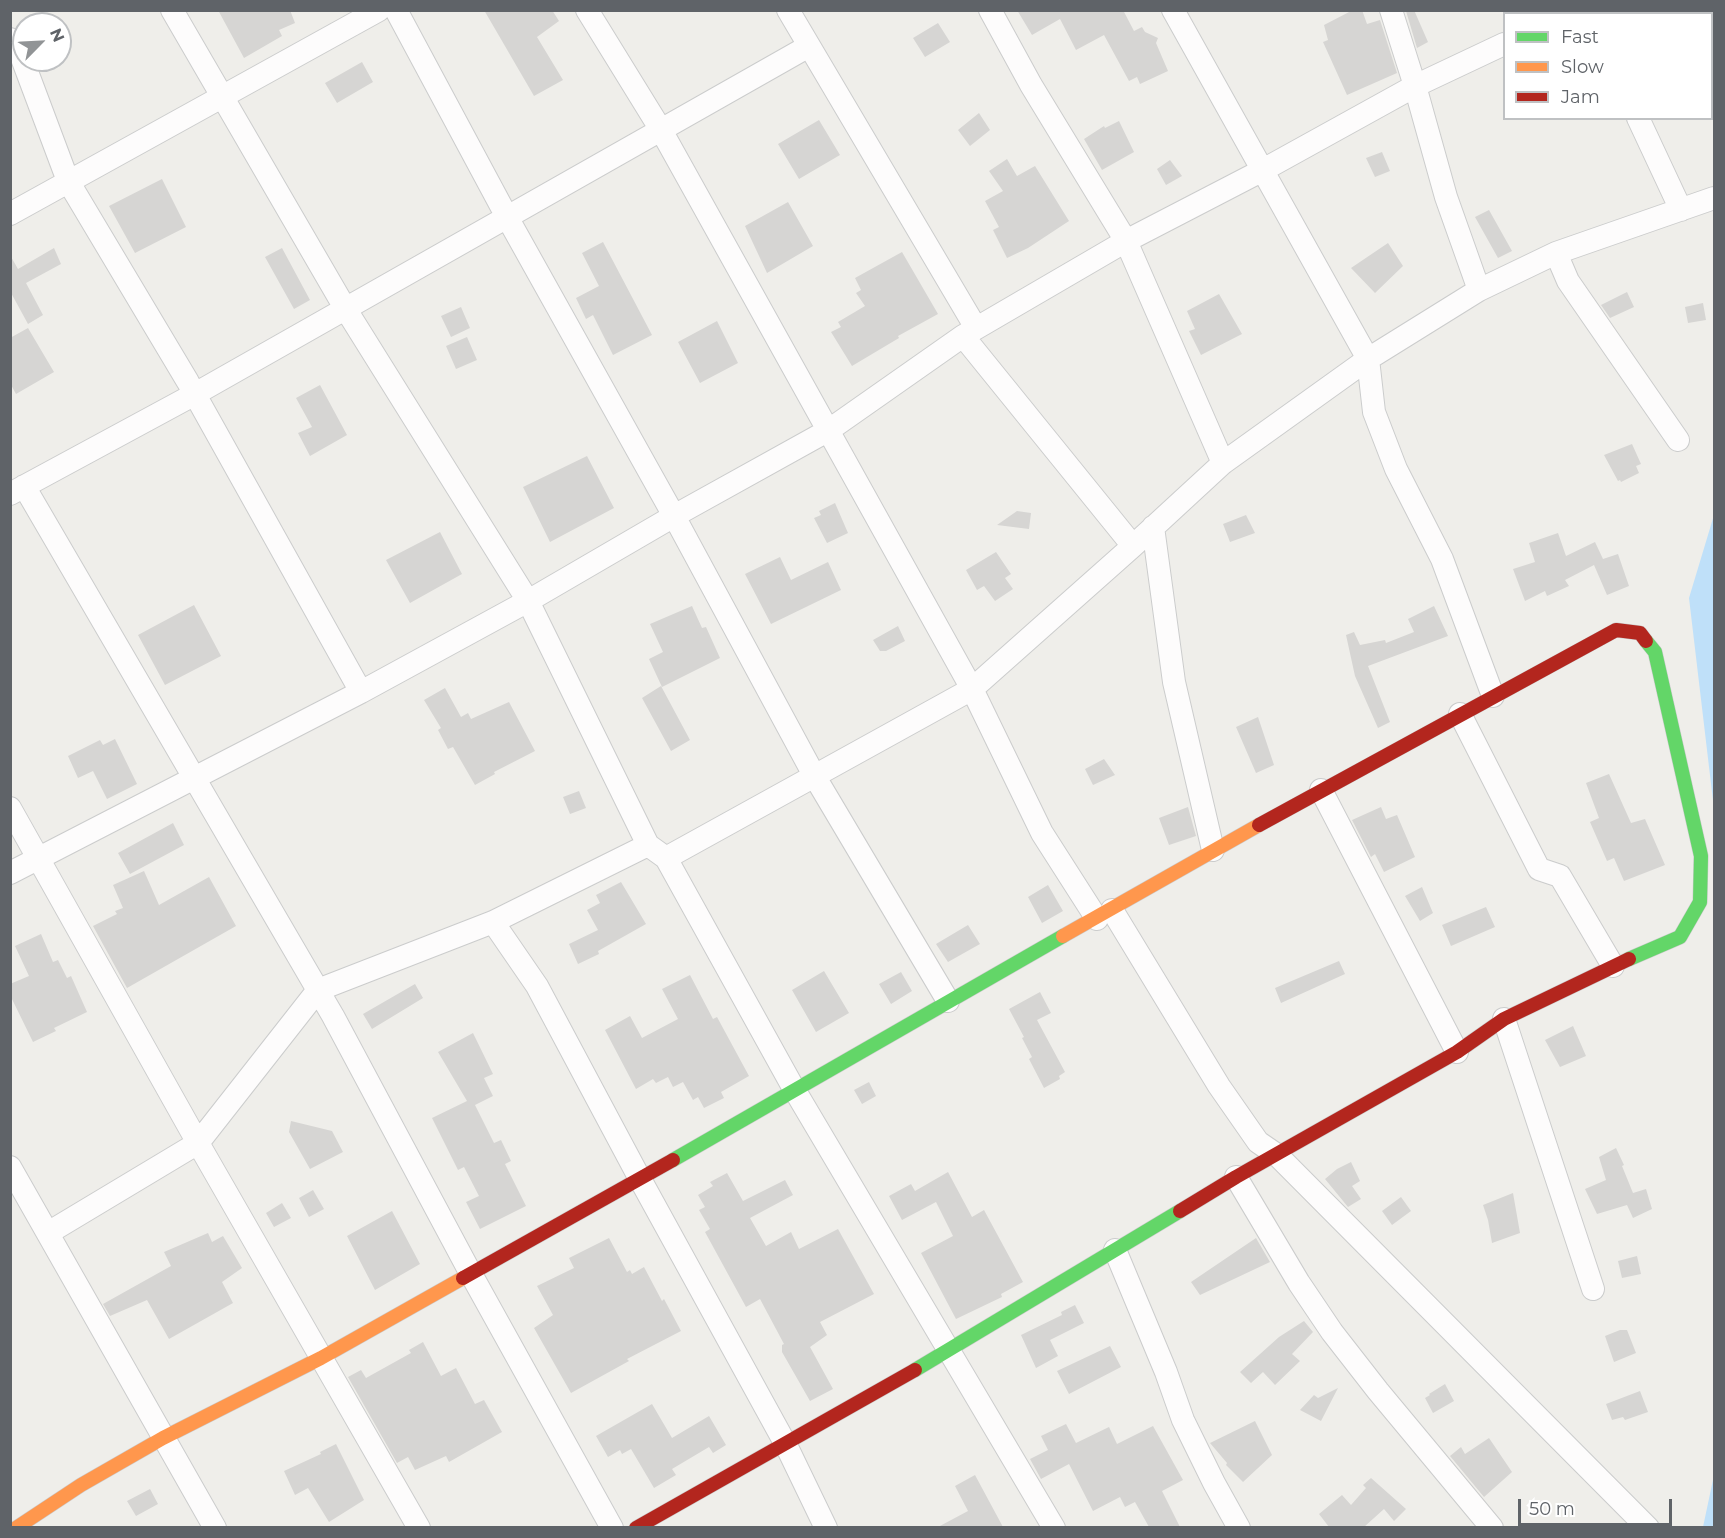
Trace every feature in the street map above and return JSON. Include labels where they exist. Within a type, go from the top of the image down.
[{"type":"street","points":[[172,10],[345,308],[528,601],[657,852],[794,1089],[1054,1527]]},
{"type":"street","points":[[10,213],[379,10]]},
{"type":"street","points":[[396,10],[507,217],[674,516],[815,777],[948,1001]]},
{"type":"street","points":[[587,10],[661,130],[829,430],[972,689],[1042,833],[1105,914],[1258,1142],[1277,1155],[1648,1527]]},
{"type":"street","points":[[788,10],[970,332],[1133,546]]},
{"type":"street","points":[[990,10],[1031,85],[1126,241],[1223,463]]},
{"type":"street","points":[[1173,10],[1368,359],[1374,412],[1396,469],[1442,559],[1493,696]]},
{"type":"street","points":[[1391,10],[1446,197],[1479,290]]},
{"type":"street","points":[[10,39],[20,53],[68,181],[195,394],[361,692]]},
{"type":"street","points":[[10,873],[361,692],[528,601],[829,430],[970,332],[1126,241],[1263,170],[1415,86],[1503,44]]},
{"type":"street","points":[[612,1527],[471,1274],[318,990],[195,779],[17,490],[195,394],[809,46]]},
{"type":"street","points":[[1639,120],[1681,210]]},
{"type":"street","points":[[48,1233],[198,1143],[318,990],[493,922],[657,852],[815,777],[972,689],[1223,463],[1368,359],[1479,290],[1556,253],[1714,198]]},
{"type":"street","points":[[1556,253],[1568,281],[1678,440]]},
{"type":"street","points":[[1153,527],[1174,682],[1213,850]]},
{"type":"street","points":[[16,1527],[81,1485],[163,1438],[321,1358],[640,1179],[1321,790],[1616,630],[1640,633],[1655,652],[1701,856],[1700,902],[1680,937],[1613,966],[1504,1019],[1457,1052],[1236,1177],[949,1351],[636,1527]]},
{"type":"street","points":[[1460,714],[1539,869],[1560,876],[1613,966]]},
{"type":"street","points":[[1321,790],[1457,1052]]},
{"type":"street","points":[[10,808],[198,1143],[419,1527]]},
{"type":"street","points":[[493,922],[537,986],[785,1443],[826,1527]]},
{"type":"street","points":[[1504,1019],[1593,1289]]},
{"type":"street","points":[[10,1167],[215,1527]]},
{"type":"street","points":[[1236,1177],[1299,1283],[1332,1332],[1385,1400],[1492,1527]]},
{"type":"street","points":[[1115,1250],[1166,1372],[1183,1420],[1239,1527]]},
{"type":"water","points":[[1714,515],[1714,809],[1689,598]]},
{"type":"water","points":[[1714,1475],[1714,1527],[1703,1527]]},
{"type":"building","points":[[218,10],[290,10],[295,23],[279,30],[282,36],[244,58]]},
{"type":"building","points":[[484,10],[552,10],[559,21],[537,37],[563,80],[534,96]]},
{"type":"building","points":[[1017,10],[1123,10],[1134,31],[1142,27],[1145,32],[1158,38],[1156,43],[1168,71],[1140,84],[1137,77],[1129,81],[1104,35],[1076,50],[1060,19],[1032,35]]},
{"type":"building","points":[[1353,10],[1362,10],[1367,24],[1380,20],[1397,73],[1347,95],[1323,42],[1328,40],[1324,25]]},
{"type":"building","points":[[1414,10],[1428,42],[1417,48],[1406,11]]},
{"type":"building","points":[[938,23],[950,42],[925,57],[913,38]]},
{"type":"building","points":[[362,62],[373,82],[337,103],[325,83]]},
{"type":"building","points":[[979,113],[990,130],[970,146],[958,130]]},
{"type":"building","points":[[819,120],[840,155],[799,179],[778,144]]},
{"type":"building","points":[[1119,121],[1134,152],[1102,170],[1084,139],[1104,126],[1105,128]]},
{"type":"building","points":[[1382,152],[1390,171],[1375,177],[1366,158]]},
{"type":"building","points":[[1007,159],[1017,176],[1035,166],[1069,221],[1028,248],[1007,258],[993,230],[999,227],[985,201],[1003,191],[989,171]]},
{"type":"building","points":[[1170,160],[1182,176],[1166,185],[1157,169]]},
{"type":"building","points":[[162,179],[186,227],[135,253],[109,206]]},
{"type":"building","points":[[788,202],[813,246],[767,273],[745,226]]},
{"type":"building","points":[[1489,210],[1512,251],[1498,258],[1475,217]]},
{"type":"building","points":[[603,242],[652,335],[613,355],[593,315],[586,319],[576,298],[599,286],[582,253]]},
{"type":"building","points":[[1388,243],[1403,266],[1375,293],[1351,268]]},
{"type":"building","points":[[54,248],[61,264],[26,283],[43,315],[28,324],[10,291],[10,255],[18,269]]},
{"type":"building","points":[[282,248],[310,300],[294,309],[265,257]]},
{"type":"building","points":[[902,252],[938,314],[898,336],[899,338],[852,366],[831,332],[841,327],[838,322],[865,306],[856,293],[861,290],[855,278]]},
{"type":"building","points":[[1627,292],[1634,307],[1610,318],[1601,305]]},
{"type":"building","points":[[1219,294],[1242,334],[1201,355],[1189,331],[1195,329],[1187,311]]},
{"type":"building","points":[[1703,303],[1706,320],[1688,323],[1685,307]]},
{"type":"building","points":[[461,307],[470,328],[451,337],[441,316]]},
{"type":"building","points":[[717,321],[738,363],[700,383],[678,342]]},
{"type":"building","points":[[28,328],[54,372],[16,394],[10,383],[10,338]]},
{"type":"building","points":[[467,337],[477,360],[456,369],[446,346]]},
{"type":"building","points":[[320,385],[347,435],[310,456],[298,433],[312,427],[296,398]]},
{"type":"building","points":[[1632,444],[1641,464],[1636,466],[1639,473],[1621,482],[1618,481],[1604,455]]},
{"type":"building","points":[[587,456],[614,508],[550,542],[523,487]]},
{"type":"building","points":[[835,503],[848,533],[827,543],[814,518],[821,515],[819,511]]},
{"type":"building","points":[[1017,511],[1031,513],[1029,529],[997,525]]},
{"type":"building","points":[[1246,515],[1255,533],[1230,542],[1223,524]]},
{"type":"building","points":[[440,532],[462,574],[410,603],[386,560]]},
{"type":"building","points":[[1558,533],[1566,556],[1595,542],[1603,559],[1618,554],[1629,586],[1607,595],[1594,565],[1565,580],[1569,586],[1547,596],[1545,591],[1525,601],[1513,569],[1535,562],[1529,543]]},
{"type":"building","points":[[996,552],[1011,574],[1005,578],[1013,589],[995,601],[984,586],[977,590],[966,570]]},
{"type":"building","points":[[780,557],[791,580],[828,562],[841,590],[771,624],[745,574]]},
{"type":"building","points":[[194,605],[221,656],[165,685],[138,635]]},
{"type":"building","points":[[692,606],[702,628],[706,627],[720,658],[662,687],[649,659],[663,652],[650,624]]},
{"type":"building","points":[[1434,606],[1448,636],[1368,666],[1390,722],[1378,728],[1355,676],[1346,635],[1354,632],[1360,645],[1385,640],[1386,643],[1414,632],[1408,619]]},
{"type":"building","points":[[898,626],[905,641],[886,651],[880,651],[873,640]]},
{"type":"building","points":[[661,686],[690,740],[671,751],[642,698]]},
{"type":"building","points":[[445,688],[461,717],[468,713],[471,719],[509,702],[535,751],[494,772],[495,774],[475,785],[453,747],[448,749],[438,730],[441,728],[424,700]]},
{"type":"building","points":[[1258,717],[1274,765],[1256,773],[1236,727]]},
{"type":"building","points":[[115,739],[137,784],[107,799],[93,771],[78,778],[68,756],[100,740],[103,745]]},
{"type":"building","points":[[1104,759],[1115,775],[1093,785],[1085,769]]},
{"type":"building","points":[[1609,774],[1631,823],[1645,819],[1665,865],[1624,881],[1614,858],[1607,861],[1590,822],[1599,818],[1586,783]]},
{"type":"building","points":[[579,791],[586,808],[570,814],[563,797]]},
{"type":"building","points":[[1188,807],[1196,836],[1169,845],[1159,818]]},
{"type":"building","points":[[1381,807],[1386,819],[1397,815],[1415,857],[1384,872],[1375,854],[1371,857],[1352,820]]},
{"type":"building","points":[[173,823],[184,845],[130,874],[118,853]]},
{"type":"building","points":[[144,871],[159,905],[209,877],[236,926],[127,988],[93,926],[117,914],[115,911],[123,908],[113,885]]},
{"type":"building","points":[[621,882],[646,924],[598,951],[599,954],[578,964],[569,944],[598,930],[587,910],[600,903],[596,895]]},
{"type":"building","points":[[1048,885],[1063,911],[1042,923],[1028,897]]},
{"type":"building","points":[[1422,887],[1433,913],[1420,921],[1405,896]]},
{"type":"building","points":[[1486,907],[1495,927],[1451,946],[1442,925]]},
{"type":"building","points":[[968,925],[980,944],[948,962],[936,944]]},
{"type":"building","points":[[41,934],[53,962],[58,960],[67,978],[71,976],[87,1012],[54,1028],[56,1031],[33,1042],[10,995],[10,984],[29,976],[15,946]]},
{"type":"building","points":[[1339,961],[1345,974],[1281,1003],[1275,988]]},
{"type":"building","points":[[824,971],[849,1013],[816,1032],[792,990]]},
{"type":"building","points":[[901,972],[912,991],[891,1004],[879,984]]},
{"type":"building","points":[[690,975],[713,1019],[717,1017],[749,1076],[721,1092],[724,1098],[704,1108],[698,1097],[693,1100],[683,1082],[673,1087],[668,1077],[656,1083],[653,1079],[636,1089],[605,1030],[630,1016],[642,1038],[678,1019],[662,989]]},
{"type":"building","points":[[415,984],[423,998],[372,1029],[363,1014]]},
{"type":"building","points":[[1040,992],[1051,1013],[1037,1020],[1065,1072],[1059,1076],[1060,1079],[1044,1088],[1029,1059],[1032,1057],[1022,1038],[1024,1037],[1009,1009]]},
{"type":"building","points":[[1573,1026],[1586,1056],[1560,1067],[1545,1040]]},
{"type":"building","points":[[473,1033],[493,1074],[484,1078],[493,1096],[475,1105],[494,1143],[501,1140],[511,1161],[505,1164],[526,1206],[480,1229],[466,1202],[479,1196],[464,1167],[458,1170],[432,1118],[467,1101],[438,1052]]},
{"type":"building","points":[[869,1082],[876,1096],[862,1104],[854,1090]]},
{"type":"building","points":[[291,1121],[332,1131],[343,1152],[310,1169],[289,1132]]},
{"type":"building","points":[[1616,1148],[1633,1193],[1646,1189],[1652,1209],[1633,1218],[1627,1205],[1597,1214],[1585,1189],[1606,1180],[1599,1157]]},
{"type":"building","points":[[1351,1162],[1360,1181],[1352,1186],[1361,1199],[1348,1207],[1325,1179],[1337,1169]]},
{"type":"building","points":[[948,1172],[972,1217],[984,1210],[1023,1282],[1001,1294],[1002,1297],[956,1319],[921,1253],[953,1236],[936,1202],[902,1220],[889,1196],[911,1184],[915,1191]]},
{"type":"building","points":[[727,1173],[743,1201],[785,1180],[793,1195],[750,1218],[766,1246],[791,1232],[799,1249],[838,1229],[874,1294],[820,1322],[827,1335],[810,1347],[833,1389],[810,1401],[782,1352],[784,1344],[760,1299],[746,1307],[705,1232],[710,1229],[699,1210],[705,1207],[698,1195],[713,1186],[710,1182]]},
{"type":"building","points":[[313,1190],[324,1209],[309,1217],[299,1198]]},
{"type":"building","points":[[1513,1193],[1520,1233],[1492,1243],[1483,1205]]},
{"type":"building","points":[[1401,1197],[1411,1211],[1392,1225],[1382,1211]]},
{"type":"building","points":[[282,1203],[291,1218],[274,1227],[266,1213]]},
{"type":"building","points":[[392,1211],[420,1264],[375,1290],[347,1236]]},
{"type":"building","points":[[208,1233],[212,1242],[223,1236],[242,1268],[222,1282],[233,1303],[169,1339],[147,1300],[110,1316],[103,1304],[171,1266],[164,1252]]},
{"type":"building","points":[[609,1238],[627,1272],[630,1270],[632,1274],[644,1267],[681,1331],[627,1359],[629,1361],[571,1393],[534,1328],[553,1315],[537,1286],[574,1268],[569,1258]]},
{"type":"building","points":[[1256,1238],[1270,1262],[1200,1295],[1191,1282]]},
{"type":"building","points":[[1637,1256],[1641,1274],[1622,1278],[1618,1261]]},
{"type":"building","points":[[1075,1305],[1084,1323],[1050,1340],[1058,1356],[1036,1368],[1021,1335],[1062,1315],[1061,1312]]},
{"type":"building","points":[[1304,1321],[1313,1332],[1292,1354],[1300,1361],[1275,1385],[1263,1372],[1251,1383],[1240,1372],[1279,1337]]},
{"type":"building","points":[[1620,1330],[1627,1330],[1636,1353],[1614,1362],[1605,1336]]},
{"type":"building","points":[[423,1342],[441,1376],[456,1368],[475,1404],[484,1400],[502,1432],[449,1462],[446,1456],[415,1470],[408,1457],[397,1463],[348,1377],[361,1370],[366,1378],[411,1353],[409,1350]]},
{"type":"building","points":[[1110,1346],[1121,1367],[1069,1394],[1057,1371]]},
{"type":"building","points":[[1445,1384],[1454,1401],[1433,1413],[1425,1398]]},
{"type":"building","points":[[1338,1388],[1321,1421],[1300,1410],[1314,1395],[1318,1398]]},
{"type":"building","points":[[1640,1391],[1648,1412],[1625,1420],[1623,1417],[1612,1420],[1606,1404]]},
{"type":"building","points":[[652,1404],[672,1438],[709,1416],[726,1445],[713,1453],[709,1447],[672,1469],[676,1475],[654,1488],[631,1449],[622,1454],[620,1450],[608,1457],[596,1436]]},
{"type":"building","points":[[1255,1421],[1272,1455],[1243,1482],[1226,1465],[1227,1463],[1210,1443]]},
{"type":"building","points":[[1066,1424],[1076,1443],[1109,1427],[1117,1444],[1153,1426],[1183,1480],[1162,1491],[1180,1527],[1149,1527],[1135,1502],[1125,1507],[1120,1497],[1093,1511],[1069,1464],[1041,1479],[1030,1459],[1048,1450],[1041,1436]]},
{"type":"building","points":[[1489,1438],[1512,1472],[1484,1497],[1450,1456],[1461,1447],[1465,1454]]},
{"type":"building","points":[[336,1444],[364,1500],[329,1522],[308,1488],[295,1495],[284,1471],[321,1454],[320,1452]]},
{"type":"building","points":[[975,1475],[1003,1527],[938,1527],[968,1511],[955,1486]]},
{"type":"building","points":[[1371,1478],[1406,1509],[1394,1521],[1384,1509],[1364,1527],[1329,1527],[1319,1514],[1342,1495],[1351,1505],[1366,1488],[1363,1485]]},
{"type":"building","points":[[150,1489],[158,1504],[136,1516],[127,1501]]},
{"type":"traffic: fast","points":[[1629,959],[1680,937],[1700,902],[1701,856],[1655,652],[1646,641]]},
{"type":"traffic: fast","points":[[673,1160],[1063,936]]},
{"type":"traffic: fast","points":[[915,1370],[1180,1211]]},
{"type":"traffic: slow","points":[[1063,936],[1259,825]]},
{"type":"traffic: slow","points":[[16,1528],[81,1485],[163,1438],[321,1358],[463,1278]]},
{"type":"traffic: jam","points":[[1259,825],[1616,630],[1640,633],[1646,641]]},
{"type":"traffic: jam","points":[[1180,1211],[1457,1052],[1504,1019],[1629,959]]},
{"type":"traffic: jam","points":[[463,1278],[673,1160]]},
{"type":"traffic: jam","points":[[636,1528],[915,1370]]}]
